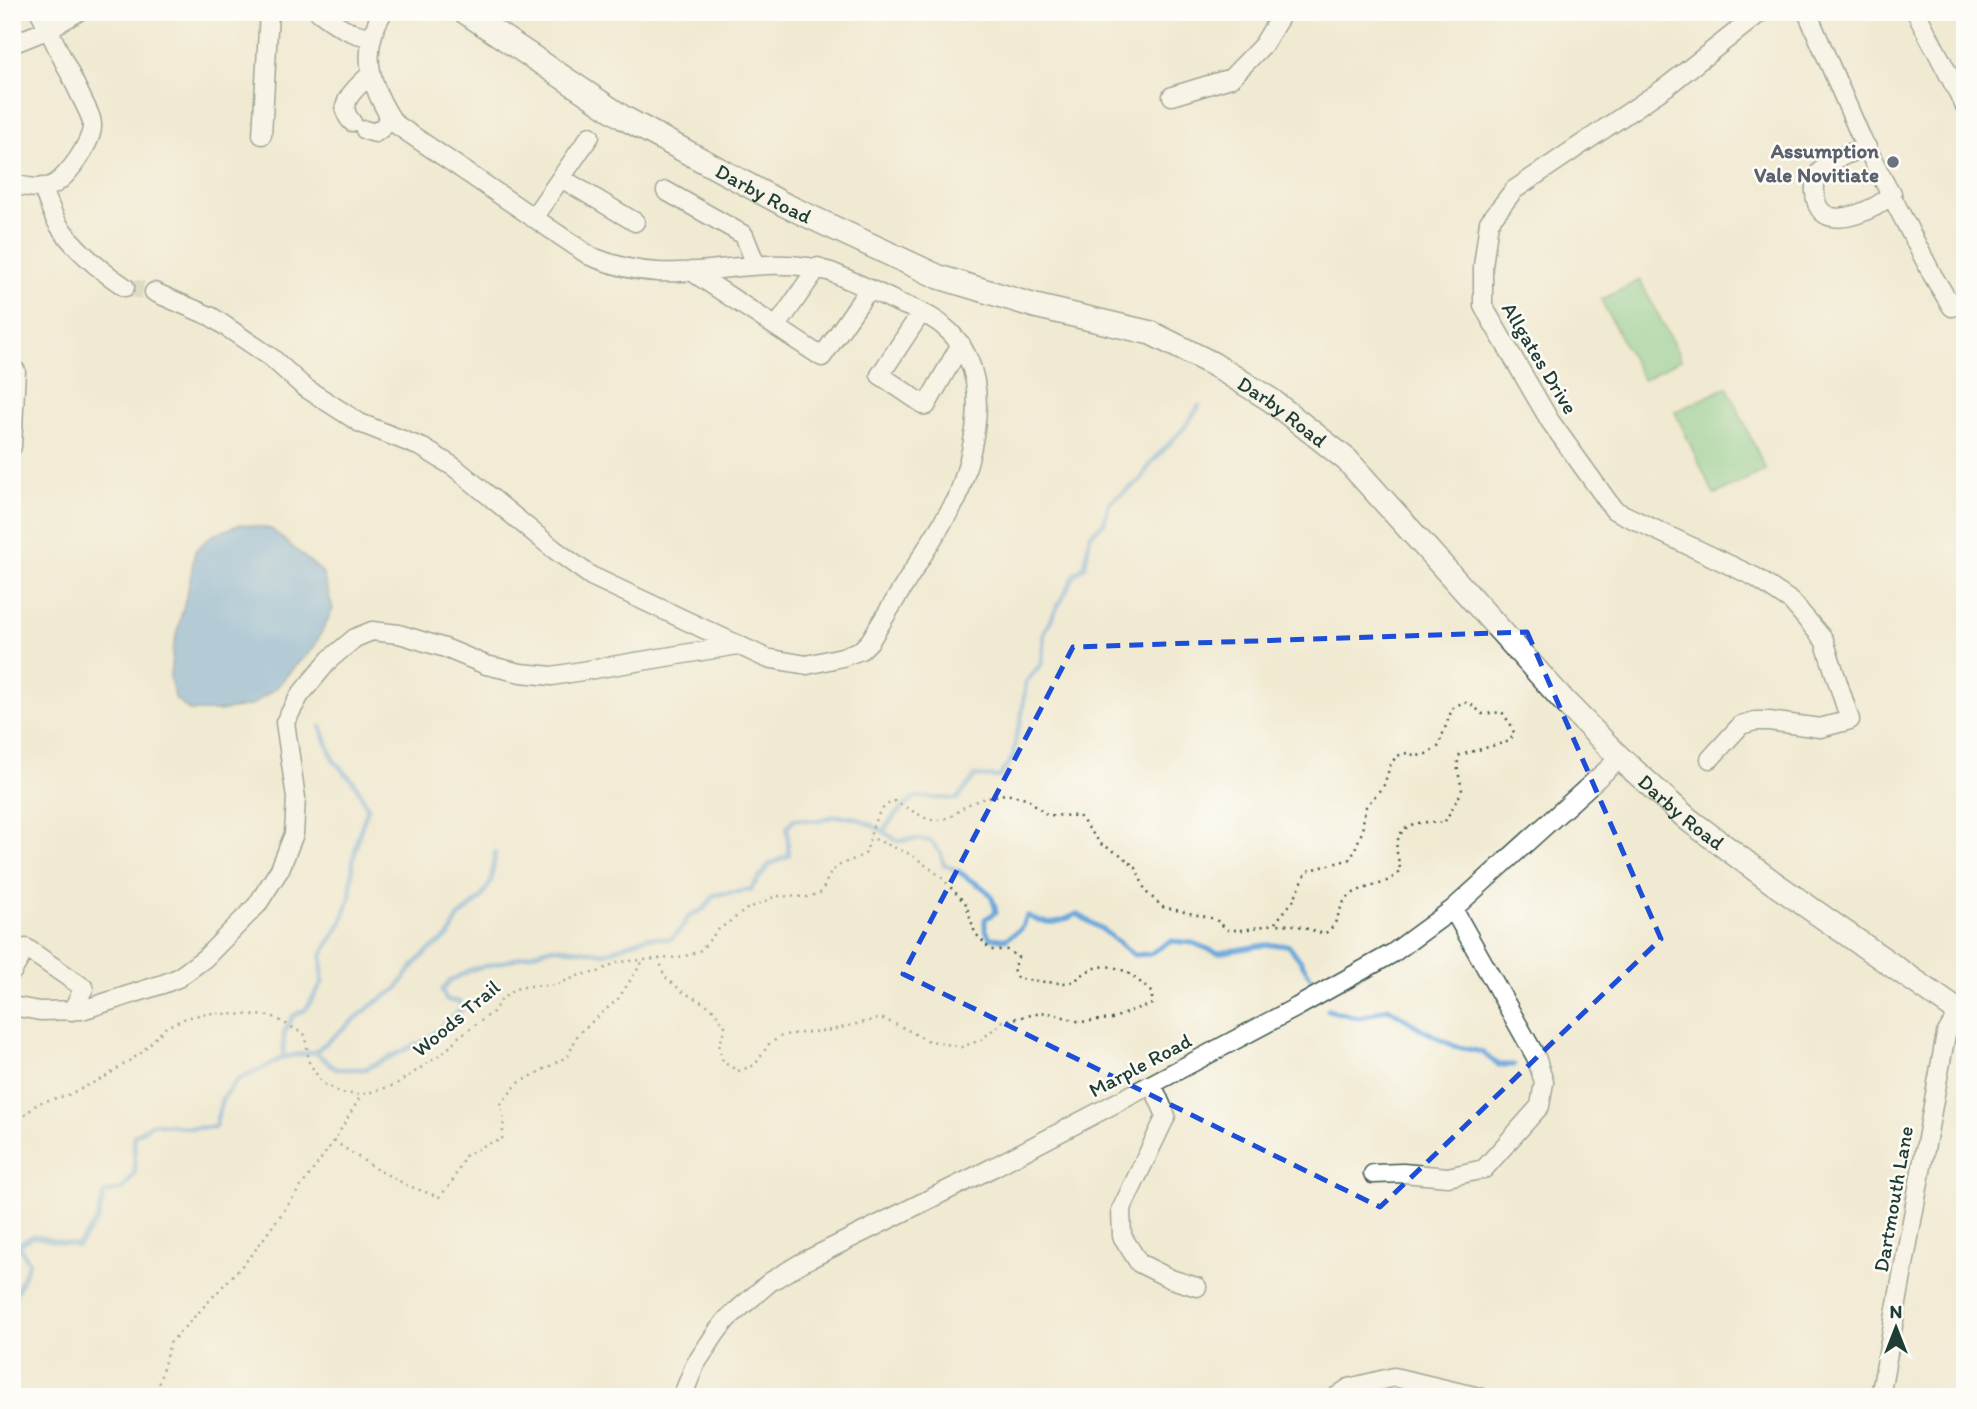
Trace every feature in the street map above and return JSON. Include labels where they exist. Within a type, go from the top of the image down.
[{"type":"main road","name":"Darby Road","points":[[465,12],[624,118],[785,205],[939,277],[1035,306],[1151,333],[1213,364],[1271,400],[1348,460],[1563,700],[1620,758],[1689,820],[1962,1014]]},
{"type":"street","points":[[12,183],[32,187],[50,186],[68,173],[89,138],[92,125],[87,109],[40,12]]},
{"type":"street","points":[[12,44],[47,30],[78,12]]},
{"type":"street","points":[[262,135],[269,12]]},
{"type":"street","points":[[319,12],[354,34],[371,37]]},
{"type":"street","points":[[154,292],[212,317],[272,358],[304,387],[360,423],[423,448],[454,467],[591,576],[766,658],[807,665],[861,650],[870,641],[957,499],[964,477],[975,434],[977,397],[973,367],[961,344],[942,325],[921,313],[818,267],[772,264],[660,273],[610,265],[590,256],[403,131],[390,118],[375,92],[371,74],[371,37],[383,12]]},
{"type":"street","points":[[1172,96],[1231,78],[1263,45],[1283,12]]},
{"type":"street","name":"Allgates Drive","points":[[1710,759],[1741,725],[1755,721],[1821,728],[1850,720],[1825,640],[1792,602],[1755,577],[1614,510],[1550,421],[1483,306],[1483,266],[1489,222],[1514,190],[1667,87],[1761,12]]},
{"type":"street","points":[[1807,12],[1867,147],[1933,276],[1952,307],[1965,300]]},
{"type":"street","points":[[1916,12],[1965,106]]},
{"type":"street","points":[[371,74],[352,91],[345,105],[346,116],[358,126],[375,133],[390,118]]},
{"type":"street","points":[[533,218],[590,136]]},
{"type":"street","points":[[1867,147],[1824,166],[1816,179],[1816,205],[1822,213],[1833,218],[1851,216],[1877,206],[1892,193]]},
{"type":"street","points":[[561,178],[635,222]]},
{"type":"street","points":[[42,187],[58,225],[107,275],[125,287]]},
{"type":"street","points":[[666,191],[744,235],[756,265]]},
{"type":"street","points":[[777,326],[818,267]]},
{"type":"street","points":[[691,271],[822,357],[869,289]]},
{"type":"street","points":[[921,313],[880,375],[926,406],[961,344]]},
{"type":"street","points":[[12,371],[16,371],[12,447]]},
{"type":"street","points":[[12,1006],[40,1011],[82,1010],[178,978],[205,958],[257,905],[280,869],[294,834],[296,798],[285,722],[300,695],[330,659],[355,638],[372,631],[399,634],[445,648],[486,666],[552,676],[738,645]]},
{"type":"street","name":"Marple Road","points":[[682,1397],[695,1366],[716,1333],[727,1319],[770,1282],[801,1263],[994,1167],[1152,1084],[1392,953],[1453,909],[1620,758]]},
{"type":"street","points":[[1373,1174],[1403,1173],[1448,1177],[1484,1169],[1540,1106],[1544,1082],[1536,1057],[1453,909]]},
{"type":"street","points":[[12,972],[26,948],[84,988],[72,1011]]},
{"type":"street","name":"Dartmouth Lane","points":[[1880,1397],[1945,1034],[1962,1014]]},
{"type":"street","points":[[1152,1084],[1166,1116],[1121,1210],[1122,1236],[1139,1263],[1171,1279],[1197,1287]]},
{"type":"street","points":[[1336,1397],[1349,1388],[1394,1377],[1479,1397]]},
{"type":"path","name":"Woods Trail","points":[[360,1095],[395,1086],[446,1051],[457,1038],[492,1013],[514,989],[556,985],[580,975],[598,972],[617,962],[683,957],[701,950],[718,930],[747,909],[776,896],[808,897],[822,892],[828,875],[839,864],[866,853],[876,815],[886,804],[894,801],[929,820],[940,820],[985,798],[1005,794],[1027,798],[1047,815],[1079,816],[1101,844],[1121,855],[1136,869],[1146,892],[1163,907],[1215,919],[1227,930],[1274,924],[1295,925],[1324,934],[1332,927],[1346,899],[1356,892],[1391,881],[1400,871],[1397,842],[1405,828],[1416,822],[1444,822],[1449,816],[1462,791],[1457,770],[1460,755],[1510,741],[1514,733],[1502,712],[1482,714],[1474,706],[1463,702],[1452,709],[1438,747],[1417,756],[1397,756],[1391,763],[1384,785],[1365,808],[1362,832],[1351,859],[1307,871],[1293,901],[1274,924]]},
{"type":"path","points":[[659,958],[664,976],[683,992],[711,1007],[725,1025],[719,1048],[723,1062],[738,1071],[755,1065],[769,1044],[783,1035],[832,1030],[881,1018],[926,1040],[961,1047],[981,1040],[1003,1021],[1046,1012],[1081,1022],[1112,1019],[1152,1004],[1152,993],[1132,974],[1106,965],[1088,970],[1071,982],[1017,978],[1013,969],[1018,957],[1007,950],[991,950],[975,933],[966,904],[940,876],[912,855],[871,836]]},
{"type":"path","points":[[334,1141],[376,1169],[409,1186],[439,1197],[451,1184],[465,1156],[488,1143],[502,1140],[504,1121],[501,1104],[517,1084],[568,1056],[579,1034],[618,999],[644,959]]},
{"type":"path","points":[[12,1122],[24,1116],[37,1102],[68,1095],[105,1077],[141,1053],[166,1027],[206,1013],[272,1016],[305,1035],[309,1062],[322,1083],[341,1093],[360,1095],[334,1141],[251,1256],[170,1343],[155,1397]]},
{"type":"highlighted area","points":[[1527,632],[1661,939],[1380,1207],[903,974],[1073,647]]},
{"type":"green space","points":[[1640,280],[1681,359],[1643,380],[1601,300]]},
{"type":"green space","points":[[1727,387],[1766,470],[1714,495],[1675,412]]},
{"type":"water","points":[[240,524],[271,529],[322,572],[333,609],[313,649],[276,688],[250,706],[219,711],[190,711],[175,698],[170,677],[173,649],[195,551],[211,536]]},
{"type":"waterway","points":[[12,1304],[29,1262],[18,1245],[33,1236],[78,1246],[98,1219],[104,1193],[123,1189],[135,1172],[134,1136],[153,1123],[192,1128],[215,1127],[222,1099],[238,1079],[283,1057],[315,1052],[336,1069],[365,1069],[427,1039],[462,1009],[460,1002],[446,1000],[442,990],[449,982],[470,970],[553,947],[606,953],[647,937],[671,939],[689,916],[704,909],[714,895],[750,890],[769,865],[789,855],[787,828],[794,819],[817,821],[835,816],[856,818],[883,831],[895,815],[915,797],[957,799],[975,776],[999,777],[1013,757],[1026,682],[1042,663],[1044,632],[1075,574],[1085,566],[1090,535],[1104,523],[1109,503],[1141,480],[1151,463],[1184,428],[1199,406]]},
{"type":"waterway","points":[[283,1057],[284,1033],[293,1016],[306,1009],[322,983],[322,955],[341,923],[350,898],[353,862],[368,808],[354,782],[334,761],[321,727]]},
{"type":"waterway","points":[[883,831],[897,841],[931,841],[941,854],[944,865],[958,871],[987,891],[996,912],[985,919],[985,928],[990,938],[1006,939],[1021,929],[1027,916],[1052,923],[1077,914],[1103,930],[1134,955],[1150,954],[1170,941],[1193,943],[1218,953],[1265,945],[1288,945],[1311,978]]},
{"type":"waterway","points":[[315,1052],[372,1005],[397,989],[414,965],[449,936],[458,918],[480,899],[491,882],[495,853]]},
{"type":"waterway","points":[[1328,1010],[1360,1018],[1388,1008],[1454,1046],[1482,1052],[1498,1065],[1514,1065]]},
{"type":"tunnel","points":[[125,287],[154,292]]},
{"type":"place","name":"Assumption Vale Novitiate","points":[[1893,162]]}]
